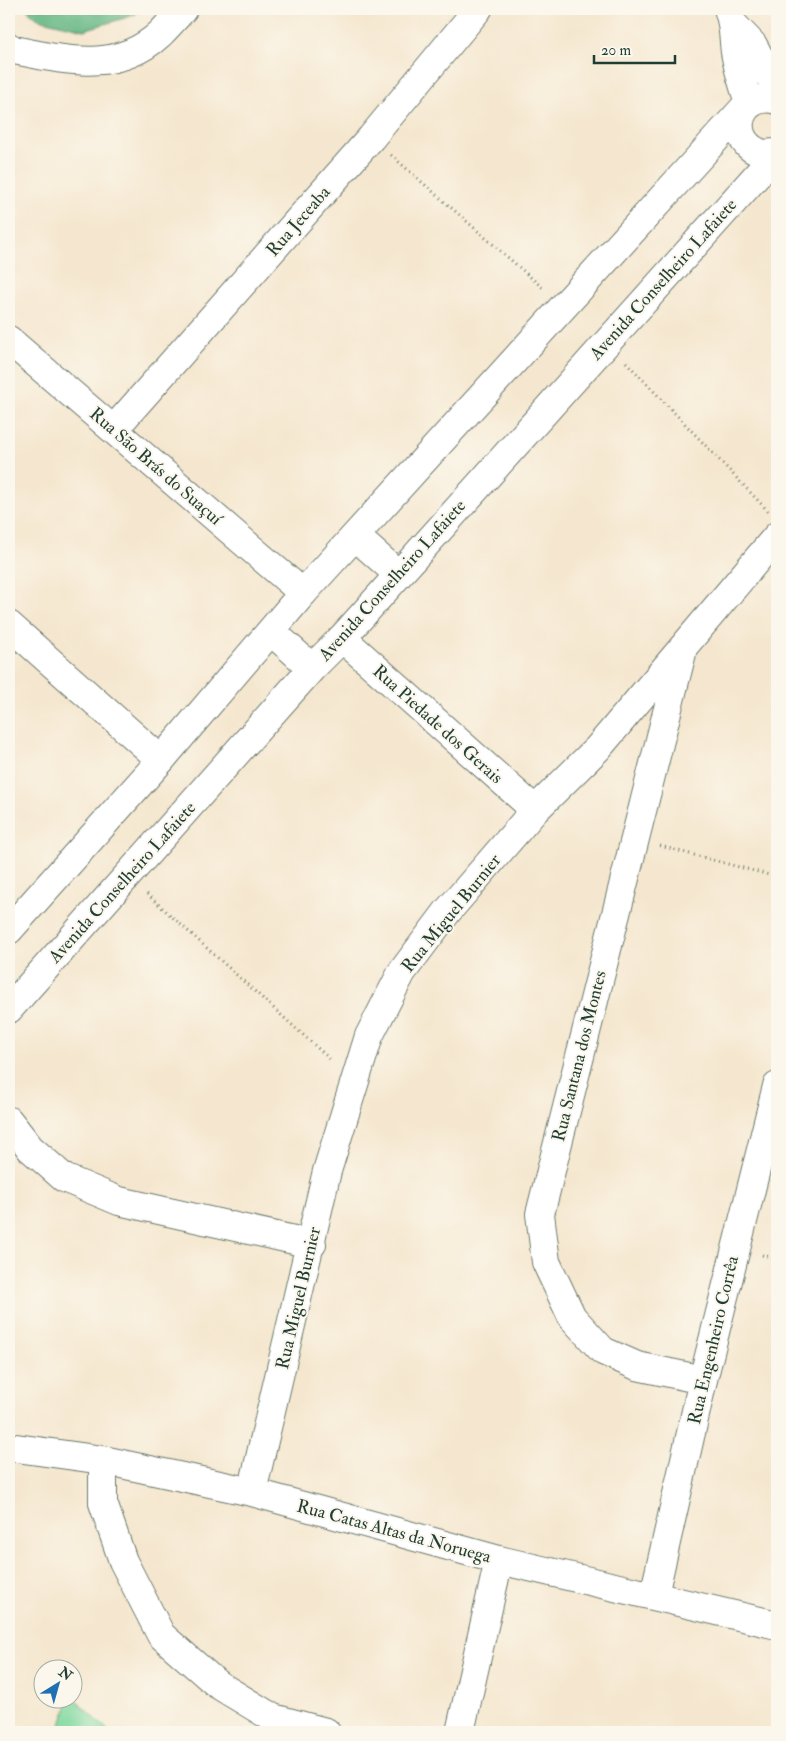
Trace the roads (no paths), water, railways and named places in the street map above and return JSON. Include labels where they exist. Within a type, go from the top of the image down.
[{"type":"street","points":[[9,47],[14,50],[80,62],[108,60],[135,50],[159,36],[184,9]]},
{"type":"street","name":"Rua Jeceaba","points":[[114,429],[371,138],[464,15]]},
{"type":"street","points":[[731,16],[753,45],[777,90]]},
{"type":"street","points":[[731,16],[735,52],[747,106],[739,126],[744,143],[760,153],[777,153]]},
{"type":"street","points":[[9,930],[161,760],[272,632],[303,593],[747,106],[766,97],[777,100]]},
{"type":"street","name":"Avenida Conselheiro Lafaiete","points":[[9,1009],[312,668],[342,638],[606,341],[777,153]]},
{"type":"street","name":"Rua São Brás do Suaçuí","points":[[9,340],[303,593]]},
{"type":"street","name":"Rua Miguel Burnier","points":[[252,1492],[312,1244],[327,1171],[369,1036],[402,972],[447,912],[535,810],[598,748],[684,646],[774,525]]},
{"type":"street","points":[[355,536],[398,574]]},
{"type":"street","points":[[9,625],[161,760]]},
{"type":"street","points":[[272,632],[312,668]]},
{"type":"street","name":"Rua Piedade dos Gerais","points":[[342,638],[535,810]]},
{"type":"street","name":"Rua Santana dos Montes","points":[[684,646],[633,839],[540,1214],[546,1262],[572,1317],[603,1351],[637,1366],[702,1380]]},
{"type":"street","name":"Rua Engenheiro Corrêa","points":[[654,1595],[702,1380],[777,1086]]},
{"type":"street","points":[[9,1121],[30,1148],[64,1178],[119,1201],[312,1244]]},
{"type":"street","name":"Rua Catas Altas da Noruega","points":[[9,1447],[103,1460],[252,1492],[499,1560],[777,1625]]},
{"type":"street","points":[[103,1460],[103,1503],[123,1561],[161,1635],[217,1684],[273,1718],[326,1732]]},
{"type":"street","points":[[460,1732],[499,1560]]}]
